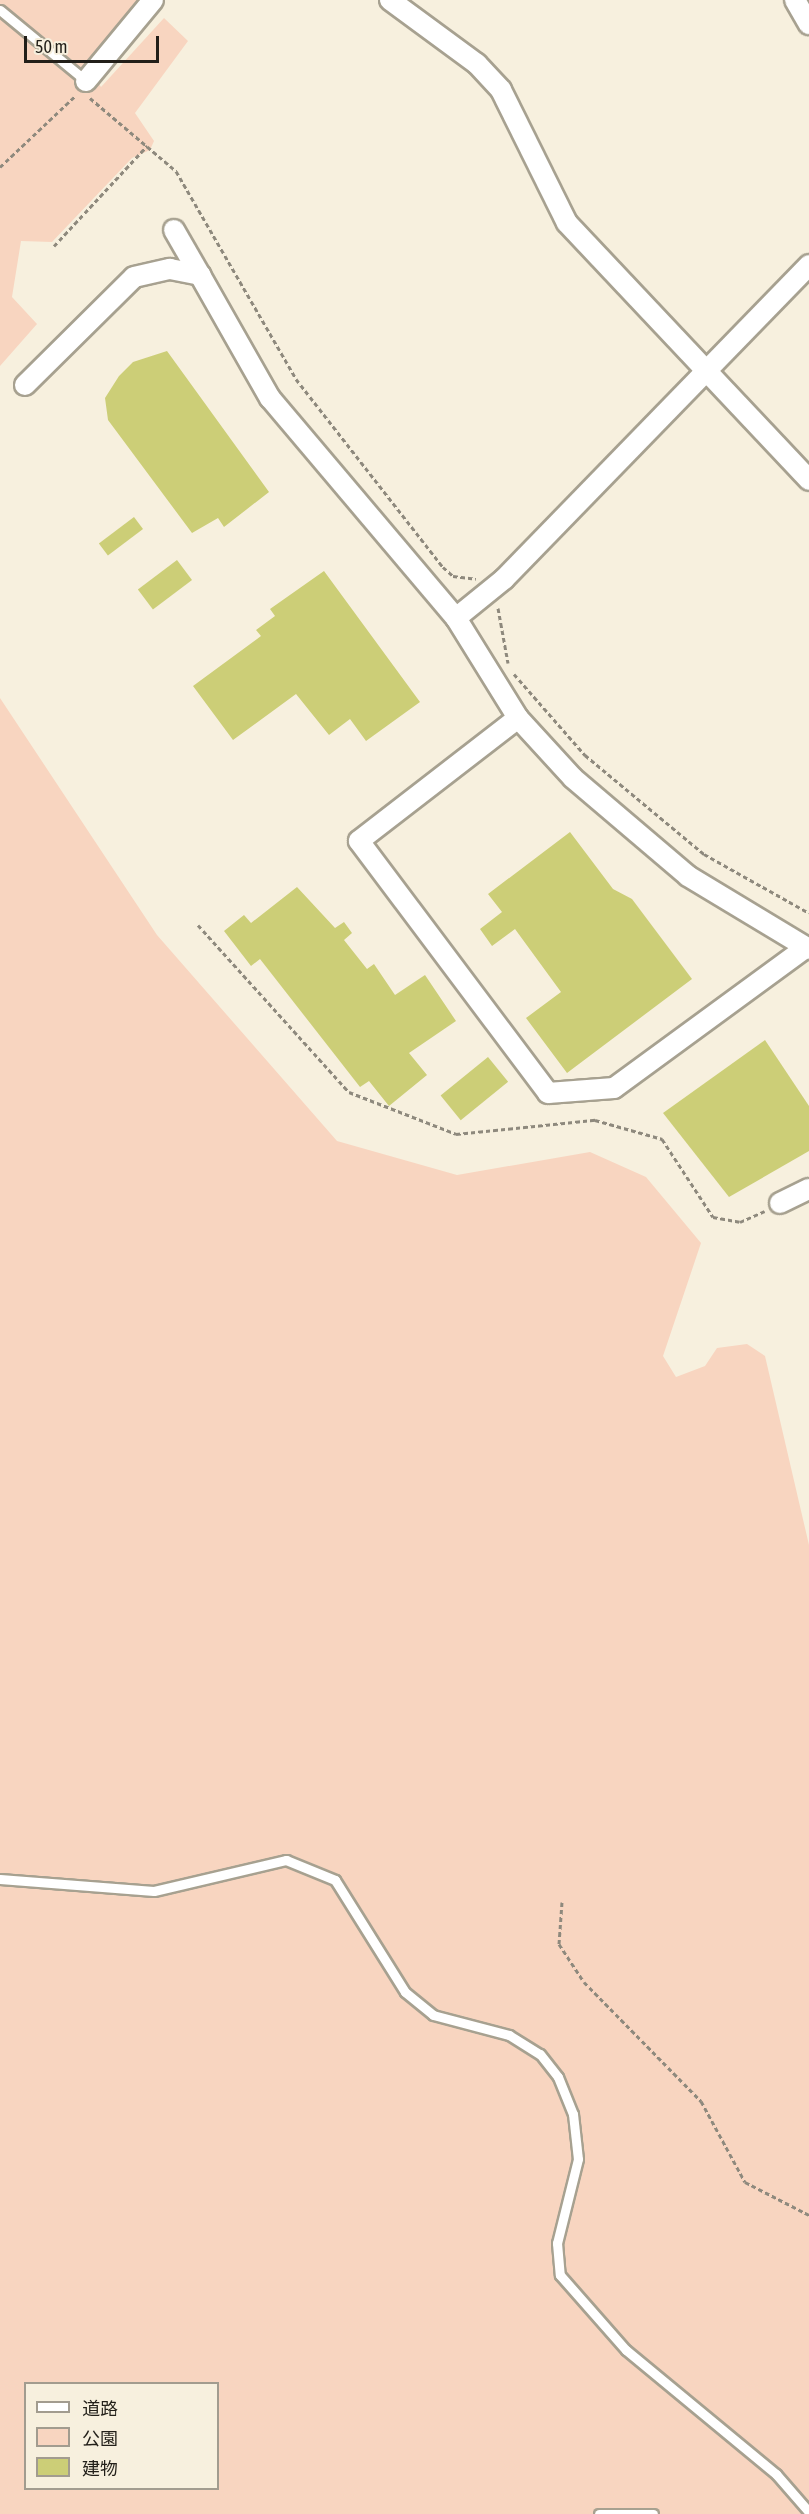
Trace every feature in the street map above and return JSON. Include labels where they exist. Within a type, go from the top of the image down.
[{"type":"street","points":[[85,84],[153,0]]},
{"type":"street","points":[[390,0],[477,64],[501,90],[567,222],[809,480]]},
{"type":"street","points":[[795,0],[809,24]]},
{"type":"street","points":[[174,230],[270,398],[456,618],[518,718],[573,778],[688,876],[807,948],[614,1088],[549,1093],[359,842],[518,718]]},
{"type":"street","points":[[456,618],[504,579],[809,265]]},
{"type":"street","points":[[25,385],[134,277],[170,269],[200,275]]},
{"type":"street","points":[[780,1203],[809,1189]]},
{"type":"lane","points":[[0,10],[85,84]]},
{"type":"lane","points":[[0,1879],[154,1891],[286,1860],[335,1880],[405,1992],[433,2015],[509,2035],[540,2054],[558,2076],[573,2114],[578,2160],[556,2243],[560,2275],[626,2350],[776,2474],[809,2512]]},
{"type":"lane","points":[[599,2514],[653,2514]]},
{"type":"path","points":[[0,167],[85,84],[102,111],[176,171],[296,379],[443,567],[453,576],[504,579],[497,591],[508,666],[585,755],[704,854],[809,913]]},
{"type":"path","points":[[54,246],[147,146]]},
{"type":"path","points":[[198,925],[349,1092],[456,1134],[595,1120],[662,1139],[713,1217],[740,1222],[780,1203]]},
{"type":"path","points":[[562,1902],[559,1944],[584,1982],[701,2102],[745,2182],[809,2214]]},
{"type":"green space","points":[[0,0],[142,0],[87,67],[101,87],[164,18],[188,41],[135,113],[154,141],[150,150],[132,158],[52,242],[21,241],[12,297],[37,324],[0,366]]},
{"type":"green space","points":[[0,698],[157,935],[337,1141],[457,1175],[590,1152],[646,1177],[701,1243],[663,1356],[676,1377],[705,1366],[717,1348],[747,1344],[765,1356],[809,1545],[809,2514],[0,2514]]},
{"type":"building","points":[[167,351],[269,492],[224,527],[218,518],[192,533],[108,420],[105,398],[119,376],[133,362]]},
{"type":"building","points":[[134,517],[143,529],[108,555],[99,543]]},
{"type":"building","points":[[177,560],[192,580],[153,609],[138,589]]},
{"type":"building","points":[[324,571],[420,702],[366,741],[350,719],[329,735],[296,694],[233,740],[193,686],[261,636],[256,630],[275,616],[270,609]]},
{"type":"building","points":[[570,832],[613,889],[632,899],[692,979],[567,1073],[526,1018],[561,992],[515,929],[492,946],[480,929],[502,912],[488,894]]},
{"type":"building","points":[[297,887],[335,928],[344,922],[352,933],[344,940],[367,969],[374,964],[395,995],[425,975],[456,1021],[409,1053],[427,1075],[389,1106],[369,1081],[360,1087],[260,959],[251,966],[224,931],[244,915],[251,923]]},
{"type":"building","points":[[765,1040],[809,1106],[809,1151],[729,1197],[663,1113]]},
{"type":"building","points":[[488,1057],[508,1082],[461,1120],[441,1095]]}]
